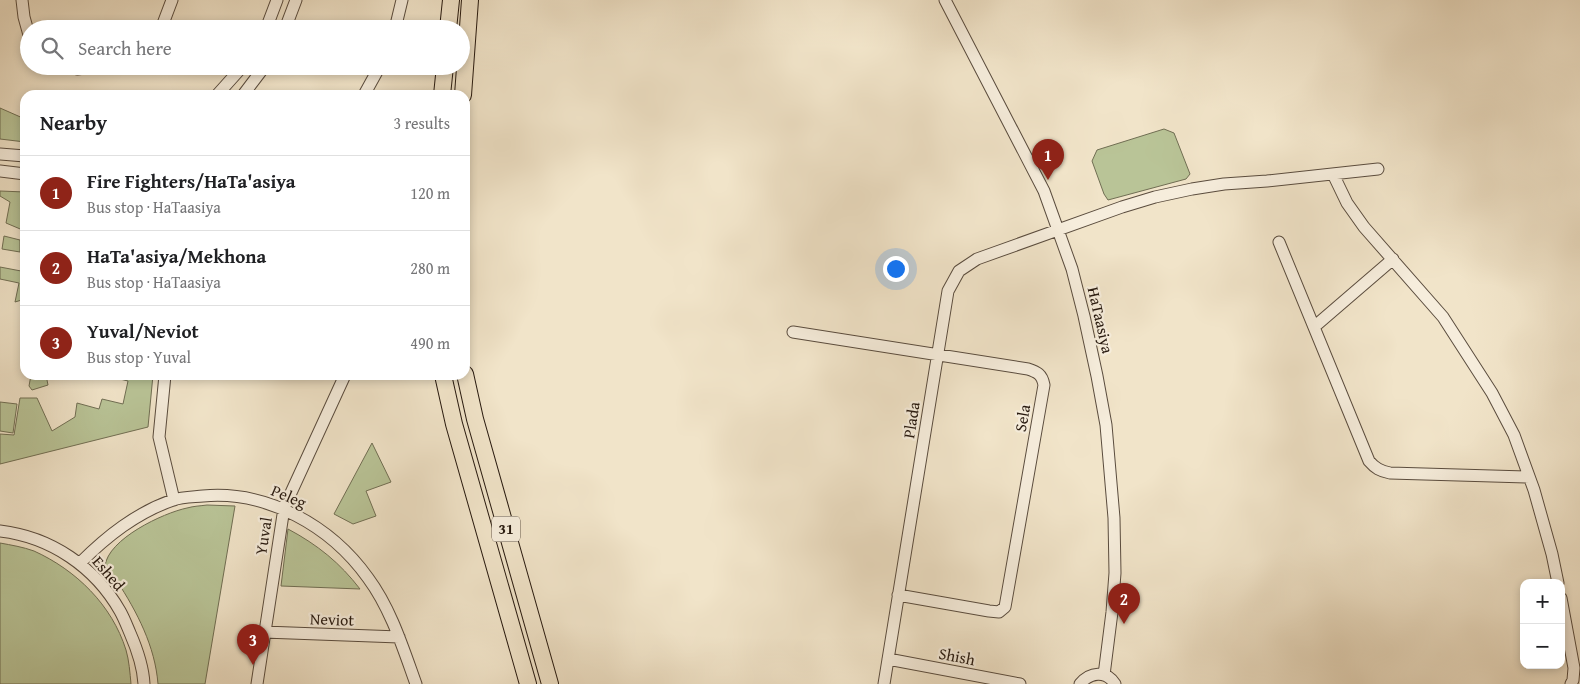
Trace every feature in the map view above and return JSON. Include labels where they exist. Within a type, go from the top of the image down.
[{"type":"highway","points":[[449,20],[451,0]]},
{"type":"highway","points":[[469,20],[470,0]]},
{"type":"highway","points":[[443,90],[444,75]]},
{"type":"highway","points":[[463,90],[464,75]]},
{"type":"highway","name":"31","points":[[445,380],[454,424],[528,684]]},
{"type":"highway","name":"31","points":[[466,380],[478,428],[550,684]]},
{"type":"street","points":[[22,0],[25,20]]},
{"type":"street","points":[[164,20],[172,0]]},
{"type":"street","points":[[269,20],[277,0]]},
{"type":"street","points":[[288,20],[296,0]]},
{"type":"street","points":[[397,20],[402,0]]},
{"type":"street","name":"HaTaasiya","points":[[945,0],[1044,191],[1072,269],[1092,350],[1106,425],[1114,518],[1115,573],[1104,675]]},
{"type":"street","points":[[222,90],[235,75]]},
{"type":"street","points":[[247,90],[258,75]]},
{"type":"street","points":[[367,90],[375,75]]},
{"type":"street","points":[[0,154],[20,156]]},
{"type":"street","name":"Plada","points":[[884,684],[948,291],[959,271],[977,259],[1155,197],[1224,184],[1378,169]]},
{"type":"street","points":[[0,172],[20,174]]},
{"type":"street","points":[[1333,174],[1346,203],[1443,317],[1492,393],[1514,435],[1529,477],[1552,554],[1557,579]]},
{"type":"street","points":[[1279,242],[1369,461],[1374,467],[1380,471],[1390,473],[1529,477]]},
{"type":"street","points":[[1314,326],[1392,259]]},
{"type":"street","name":"Sela","points":[[793,332],[1028,369],[1038,372],[1043,378],[1044,385],[1005,607],[999,612],[990,611],[898,595]]},
{"type":"street","points":[[165,380],[159,436],[174,500]]},
{"type":"street","name":"Yuval","points":[[257,684],[284,508],[343,380]]},
{"type":"street","name":"Peleg","points":[[80,563],[96,547],[130,520],[174,500],[214,494],[243,496],[284,508],[312,524],[358,565],[384,602],[416,684]]},
{"type":"street","name":"Eshed","points":[[0,531],[11,532],[37,540],[65,553],[80,563],[99,582],[120,611],[138,650],[144,672],[144,684]]},
{"type":"street","points":[[1565,620],[1574,668],[1571,684]]},
{"type":"street","name":"Neviot","points":[[264,632],[399,637]]},
{"type":"street","name":"Shish","points":[[888,659],[1020,684]]},
{"type":"street","points":[[1080,684],[1089,676],[1099,674],[1109,677],[1115,684]]},
{"type":"green space","points":[[0,108],[20,117],[20,141],[0,139]]},
{"type":"green space","points":[[1164,129],[1174,133],[1190,174],[1186,179],[1108,200],[1092,161],[1097,150]]},
{"type":"green space","points":[[0,191],[20,192],[20,229],[6,223],[10,202],[0,196]]},
{"type":"green space","points":[[4,236],[20,240],[20,252],[2,249]]},
{"type":"green space","points":[[0,267],[20,271],[20,300],[15,302],[19,283],[0,279]]},
{"type":"green space","points":[[30,380],[47,380],[48,385],[32,390],[29,386]]},
{"type":"green space","points":[[124,380],[153,380],[148,427],[0,464],[0,434],[14,435],[20,398],[37,398],[52,431],[75,417],[77,403],[99,409],[102,399],[123,404],[128,381]]},
{"type":"green space","points":[[0,402],[17,404],[13,433],[0,431]]},
{"type":"green space","points":[[372,443],[391,482],[366,491],[376,516],[353,524],[334,514]]},
{"type":"green space","points":[[207,505],[235,506],[205,684],[158,684],[153,656],[144,630],[117,581],[105,566],[108,556],[116,546],[126,537],[151,521],[177,511]]},
{"type":"green space","points":[[288,529],[328,555],[360,589],[281,586]]},
{"type":"green space","points":[[0,543],[34,551],[49,559],[64,568],[90,591],[112,618],[120,634],[127,654],[131,684],[0,684]]},
{"type":"place","name":"Fire Fighters/HaTa'asiya","points":[[1048,180]]},
{"type":"place","name":"HaTa'asiya/Mekhona","points":[[1124,624]]},
{"type":"place","name":"Yuval/Neviot","points":[[253,665]]}]
